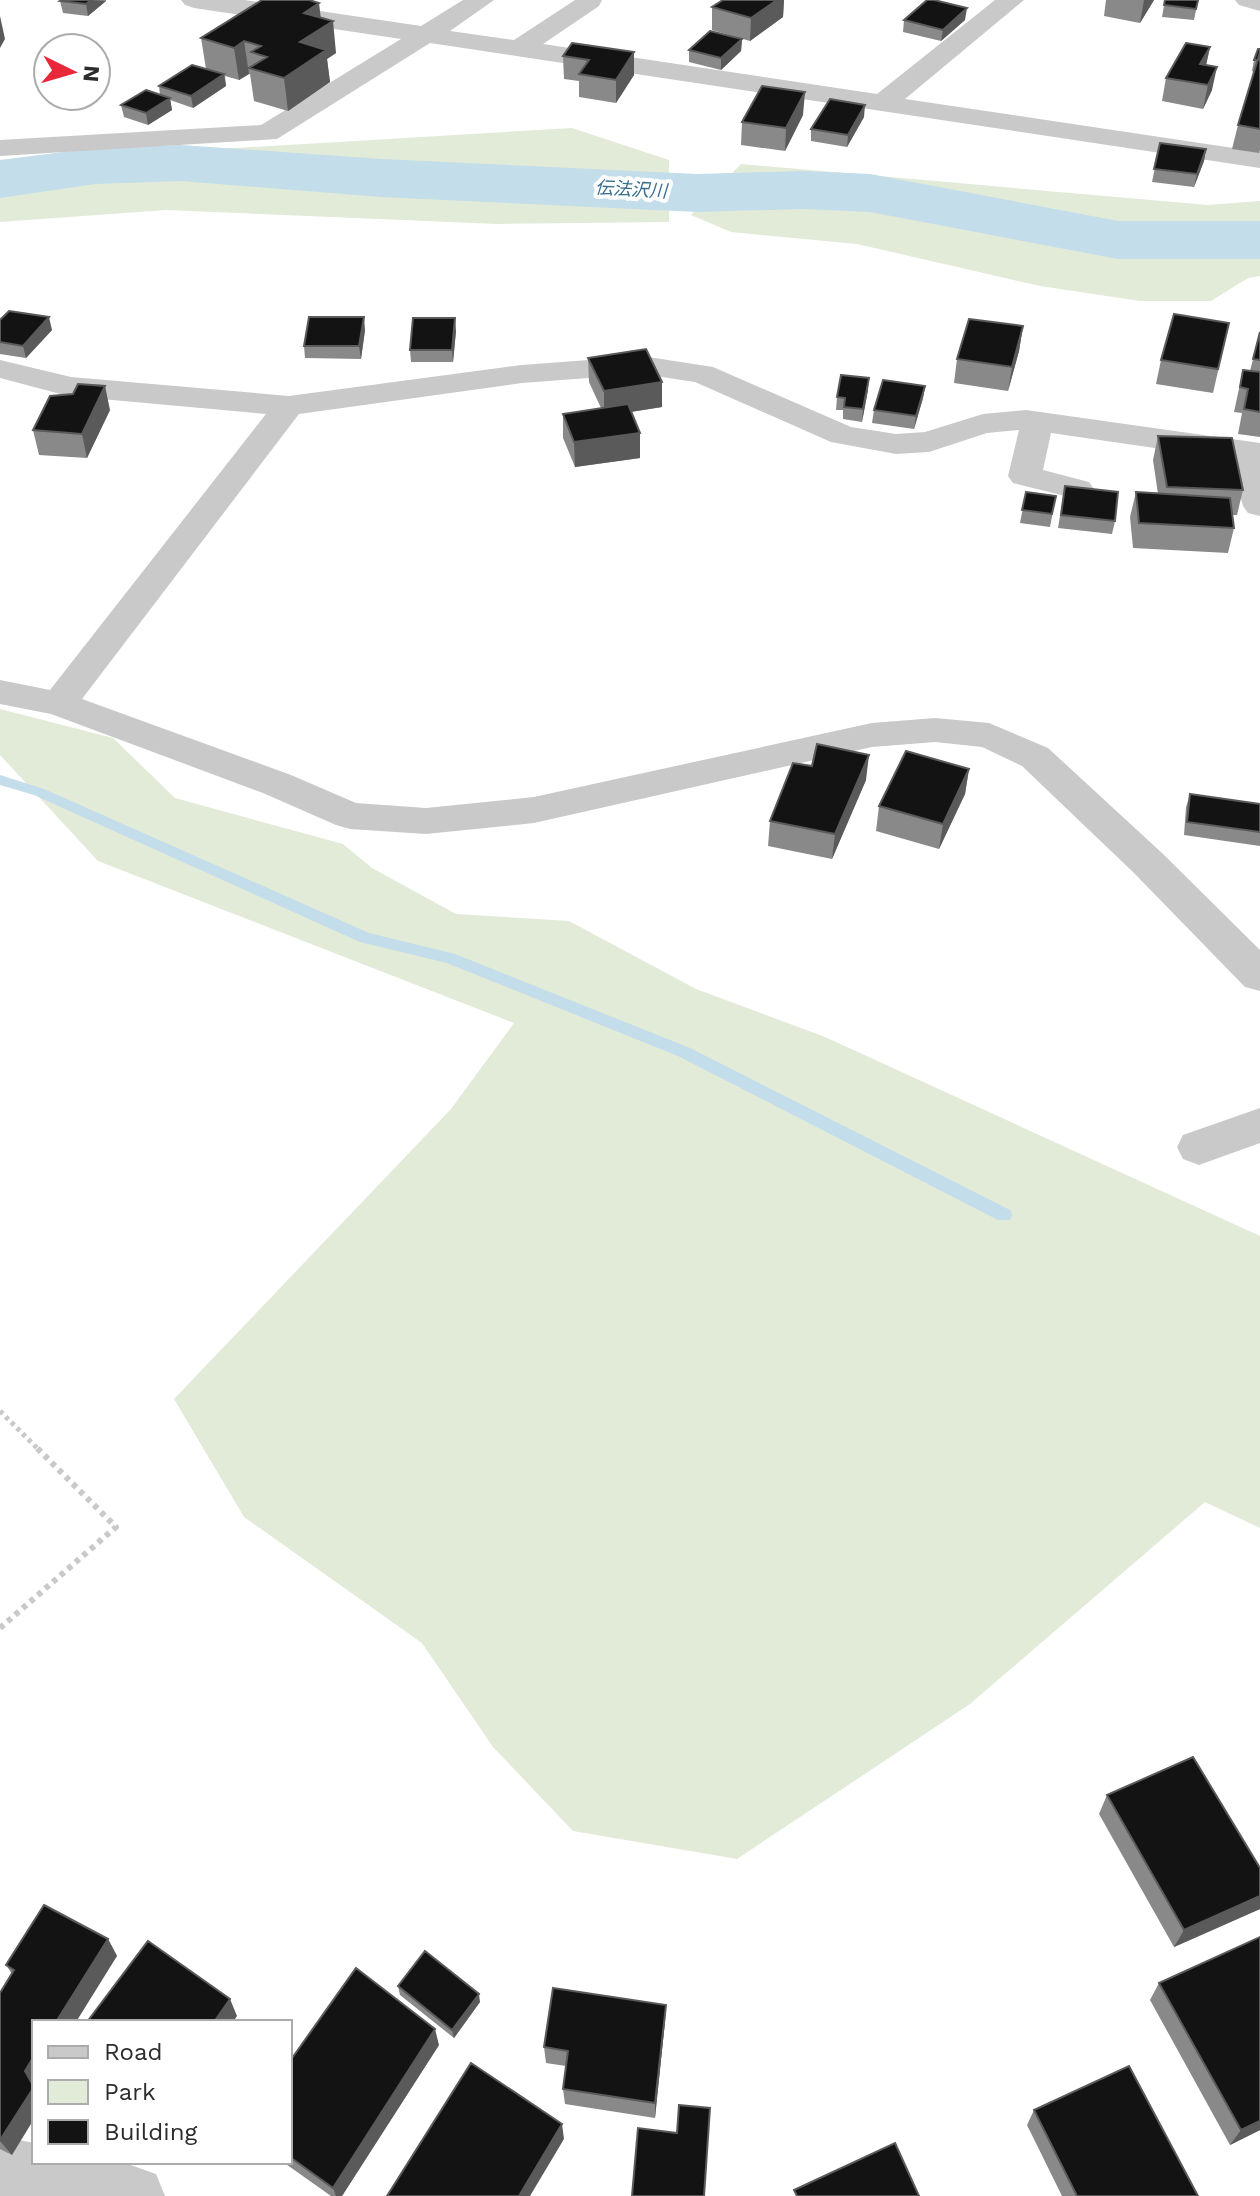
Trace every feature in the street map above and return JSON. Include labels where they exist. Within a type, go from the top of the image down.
[{"type":"street","points":[[194,0],[1260,160]]},
{"type":"street","points":[[0,148],[64,142],[267,133],[481,0]]},
{"type":"street","points":[[882,104],[1011,0]]},
{"type":"street","points":[[1248,0],[1260,3]]},
{"type":"street","points":[[517,50],[590,1]]},
{"type":"street","points":[[0,369],[68,386],[289,406],[522,374],[642,365],[702,374],[843,435],[896,444],[929,442],[983,424],[1037,421],[1253,452],[1260,506]]},
{"type":"street","points":[[59,704],[289,406]]},
{"type":"street","points":[[1037,421],[1025,476],[1077,489]]},
{"type":"street","points":[[0,692],[59,704],[277,784],[350,816],[426,821],[534,810],[872,735],[935,730],[989,735],[1035,757],[1148,863],[1260,976]]},
{"type":"street","points":[[1199,1147],[1260,1125]]},
{"type":"street","points":[[0,2167],[134,2196]]},
{"type":"path","points":[[0,1411],[116,1527],[0,1628]]},
{"type":"green space","points":[[572,128],[669,160],[669,222],[497,224],[166,210],[0,222],[0,162]]},
{"type":"green space","points":[[741,164],[1208,205],[1260,201],[1260,276],[1248,278],[1211,301],[1140,301],[1040,286],[857,244],[731,232],[691,215]]},
{"type":"green space","points":[[0,709],[113,738],[175,798],[343,844],[372,868],[456,914],[569,921],[696,989],[825,1037],[1260,1236],[1260,1528],[1205,1502],[970,1704],[737,1859],[573,1831],[493,1747],[422,1643],[244,1517],[174,1399],[451,1109],[514,1023],[98,861],[0,755]]},
{"type":"building","points":[[62,0],[91,0],[86,4]]},
{"type":"building","points":[[262,0],[309,0],[319,3],[304,13],[333,21],[300,42],[326,50],[284,78],[249,68],[267,57],[251,52],[261,46],[244,41],[234,48],[201,38]]},
{"type":"building","points":[[723,0],[777,0],[751,18],[712,7]]},
{"type":"building","points":[[927,0],[967,8],[943,30],[904,20]]},
{"type":"building","points":[[1165,0],[1198,0],[1196,9],[1164,5]]},
{"type":"building","points":[[710,31],[742,39],[721,58],[689,50]]},
{"type":"building","points":[[572,43],[634,52],[616,80],[579,74],[589,60],[563,56]]},
{"type":"building","points":[[1186,43],[1210,47],[1200,64],[1217,67],[1208,85],[1166,78]]},
{"type":"building","points":[[1260,52],[1260,129],[1238,125]]},
{"type":"building","points":[[192,65],[224,74],[191,96],[159,86]]},
{"type":"building","points":[[762,86],[805,92],[786,128],[742,122]]},
{"type":"building","points":[[146,90],[170,98],[146,113],[121,105]]},
{"type":"building","points":[[830,99],[865,105],[848,135],[811,129]]},
{"type":"building","points":[[1160,143],[1206,149],[1197,174],[1154,169]]},
{"type":"building","points":[[9,311],[49,317],[23,346],[0,342],[0,320]]},
{"type":"building","points":[[1174,314],[1229,323],[1218,369],[1161,360]]},
{"type":"building","points":[[309,317],[364,317],[359,346],[304,346]]},
{"type":"building","points":[[413,318],[455,318],[452,350],[410,350]]},
{"type":"building","points":[[969,319],[1023,326],[1012,367],[957,359]]},
{"type":"building","points":[[1260,332],[1260,360],[1253,359]]},
{"type":"building","points":[[646,349],[662,382],[604,391],[588,358]]},
{"type":"building","points":[[1243,370],[1260,372],[1260,412],[1244,409],[1248,389],[1240,387]]},
{"type":"building","points":[[841,375],[869,378],[863,409],[844,407],[845,398],[837,397]]},
{"type":"building","points":[[883,380],[925,386],[916,416],[874,410]]},
{"type":"building","points":[[78,384],[105,386],[82,434],[33,430],[50,396],[73,394]]},
{"type":"building","points":[[628,404],[640,433],[574,442],[563,414]]},
{"type":"building","points":[[1158,436],[1232,438],[1243,490],[1167,487]]},
{"type":"building","points":[[1065,486],[1118,492],[1115,521],[1061,515]]},
{"type":"building","points":[[1026,492],[1056,496],[1052,514],[1022,510]]},
{"type":"building","points":[[1136,492],[1230,498],[1234,528],[1139,523]]},
{"type":"building","points":[[817,744],[869,755],[835,834],[770,821],[793,763],[812,766]]},
{"type":"building","points":[[906,751],[969,769],[943,824],[879,806]]},
{"type":"building","points":[[1190,794],[1260,804],[1260,832],[1187,822]]},
{"type":"building","points":[[1193,1757],[1260,1868],[1260,1896],[1184,1930],[1107,1795]]},
{"type":"building","points":[[44,1905],[108,1939],[57,2020],[32,2020],[32,2059],[25,2071],[32,2090],[0,2140],[0,1993],[14,1970],[6,1965]]},
{"type":"building","points":[[1260,1937],[1260,2121],[1241,2130],[1159,1983]]},
{"type":"building","points":[[148,1941],[230,1999],[215,2020],[89,2020]]},
{"type":"building","points":[[425,1951],[479,1994],[452,2030],[398,1986]]},
{"type":"building","points":[[356,1968],[435,2029],[333,2188],[292,2158],[292,2058]]},
{"type":"building","points":[[553,1988],[666,2005],[655,2103],[563,2089],[568,2051],[544,2047]]},
{"type":"building","points":[[471,2063],[562,2124],[519,2196],[387,2196]]},
{"type":"building","points":[[1129,2066],[1198,2196],[1077,2196],[1034,2110]]},
{"type":"building","points":[[679,2105],[710,2108],[704,2196],[632,2196],[638,2128],[677,2133]]},
{"type":"building","points":[[895,2143],[919,2196],[797,2196],[794,2190]]},
{"type":"waterway","name":"伝法沢川","points":[[0,179],[95,166],[181,163],[381,178],[697,193],[803,190],[870,193],[1118,240],[1260,240]]},
{"type":"waterway","points":[[0,780],[39,792],[365,938],[450,958],[684,1052],[1004,1215]]}]
